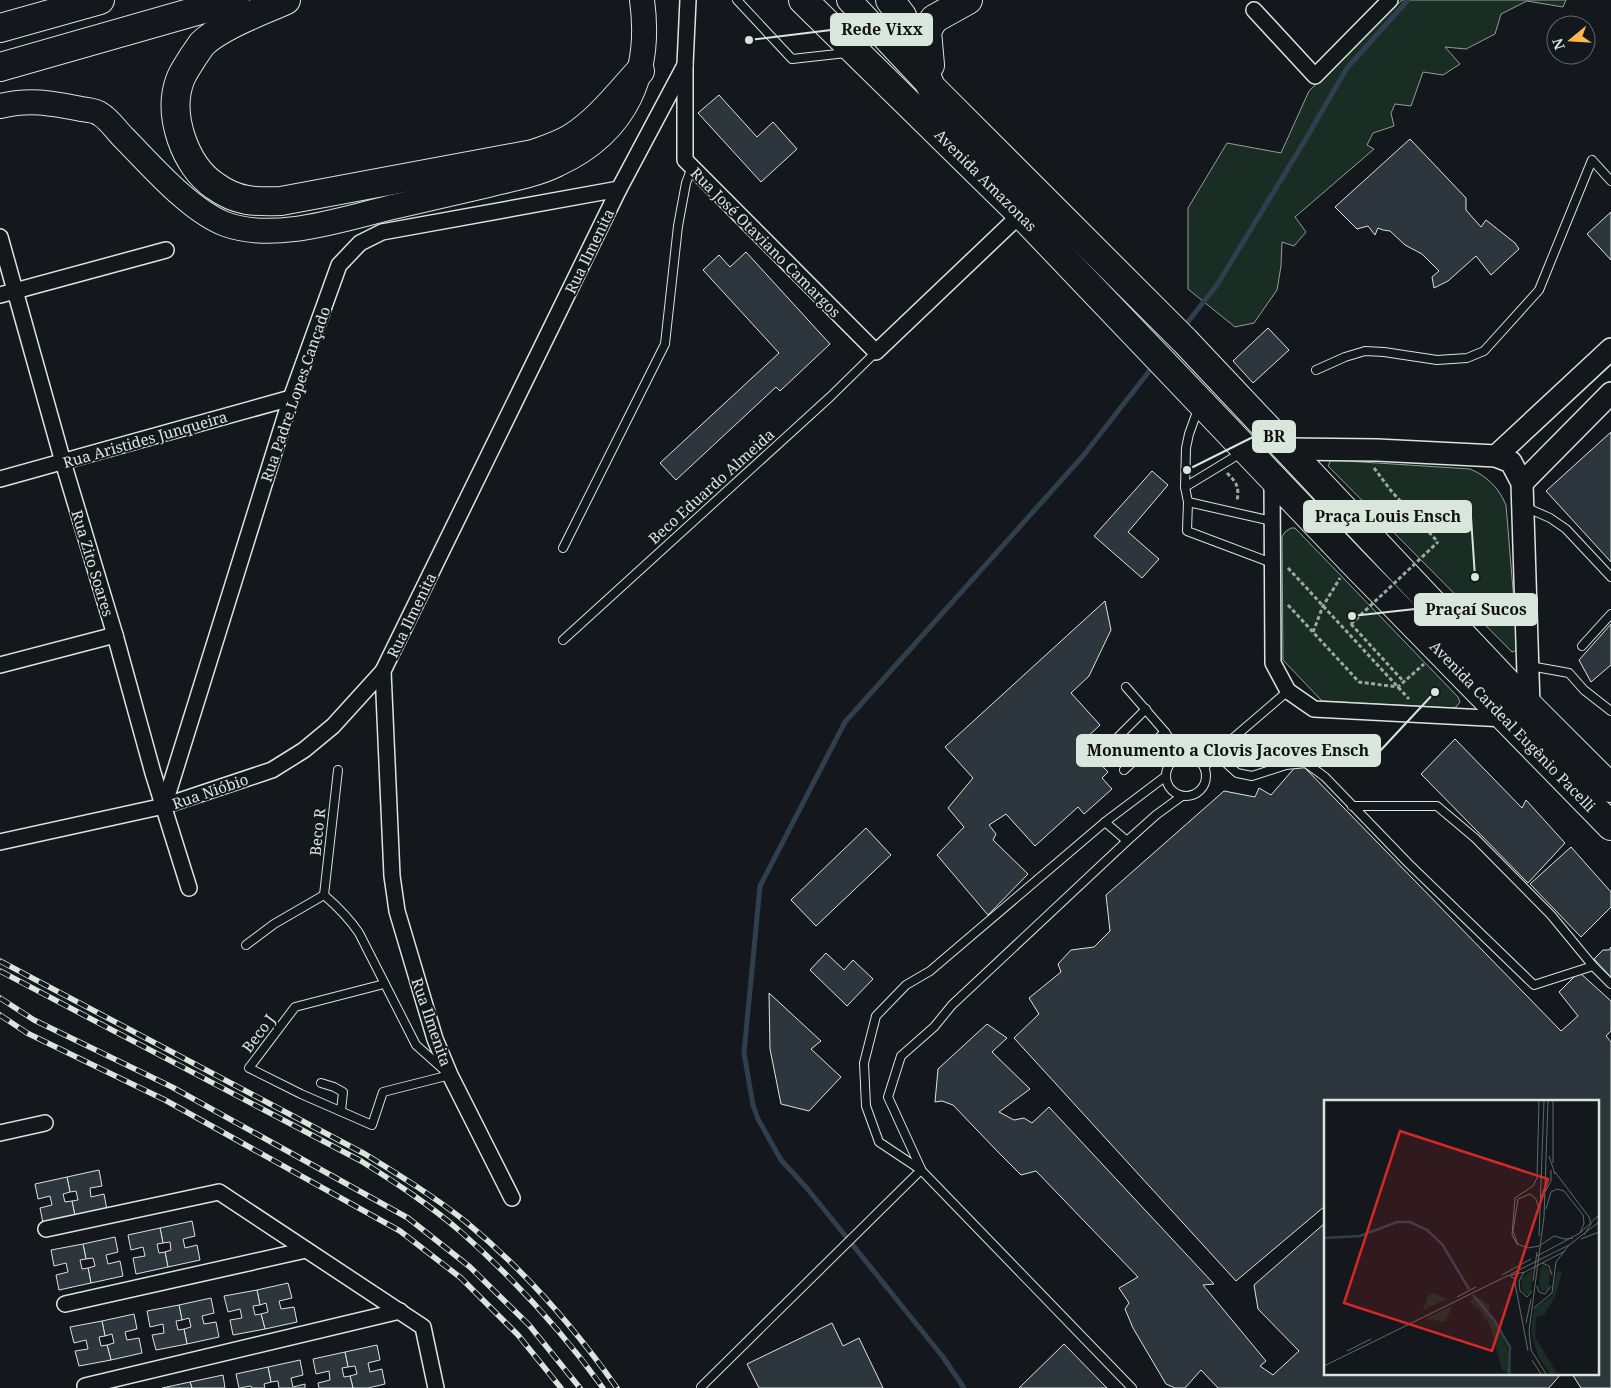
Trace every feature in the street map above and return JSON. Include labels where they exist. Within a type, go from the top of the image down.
[{"type":"highway","points":[[0,28],[100,0]]},
{"type":"highway","points":[[0,67],[235,0]]},
{"type":"highway","points":[[286,0],[218,32],[201,45],[180,81],[177,96],[180,138],[190,159],[202,175],[216,187],[241,199],[253,202],[281,201],[533,154],[566,141],[584,129],[640,71]]},
{"type":"highway","name":"Avenida Amazonas","points":[[803,0],[1021,214],[1165,365]]},
{"type":"highway","points":[[890,0],[902,16],[931,87]]},
{"type":"highway","points":[[931,87],[927,31],[934,19],[968,0]]},
{"type":"highway","name":"Avenida Amazonas","points":[[931,87],[1185,342]]},
{"type":"highway","name":"Avenida Cardeal Eugênio Pacelli","points":[[1185,342],[1529,706],[1611,788]]},
{"type":"highway","name":"Avenida Cardeal Eugênio Pacelli","points":[[1165,365],[1352,561],[1611,826]]},
{"type":"main road","points":[[0,106],[21,102],[50,103],[100,113],[176,190],[197,208],[223,223],[244,229],[294,230],[519,178],[557,165],[575,156],[610,128],[629,101],[643,60],[645,24],[642,0]]},
{"type":"main road","name":"Avenida Amazonas","points":[[849,0],[931,87]]},
{"type":"street","name":"Rua José Otaviano Camargos","points":[[688,0],[685,65],[685,160],[876,352]]},
{"type":"street","points":[[1254,10],[1315,76],[1390,0]]},
{"type":"street","name":"Rua Ilmenita","points":[[512,1198],[450,1075],[435,1039],[397,911],[392,876],[384,671],[618,189],[685,65]]},
{"type":"street","name":"Rua Padre Lopes Cançado","points":[[164,806],[291,398],[339,265],[360,243],[382,232],[618,189]]},
{"type":"street","points":[[876,352],[1021,214]]},
{"type":"street","name":"Rua Zito Soares","points":[[0,237],[153,773],[189,888]]},
{"type":"street","points":[[0,295],[166,250]]},
{"type":"street","points":[[1496,456],[1611,349]]},
{"type":"street","points":[[1522,483],[1611,393]]},
{"type":"street","name":"Rua Aristides Junqueira","points":[[0,479],[291,398]]},
{"type":"street","points":[[1288,449],[1360,449],[1496,456],[1511,462],[1522,483],[1529,706]]},
{"type":"street","points":[[1272,477],[1273,663],[1288,691],[1314,709],[1422,713],[1505,719]]},
{"type":"street","points":[[0,665],[115,635]]},
{"type":"street","name":"Rua Nióbio","points":[[0,842],[164,806],[272,770],[304,750],[333,726],[384,671]]},
{"type":"street","points":[[0,1132],[44,1123]]},
{"type":"street","points":[[46,1229],[219,1192],[424,1327],[436,1388]]},
{"type":"street","points":[[64,1304],[306,1250]]},
{"type":"street","points":[[85,1386],[400,1311]]},
{"type":"lane","points":[[737,0],[792,59],[856,51]]},
{"type":"lane","points":[[1316,370],[1344,357],[1366,351],[1437,360],[1466,358],[1484,351],[1539,290],[1592,160],[1611,181]]},
{"type":"lane","points":[[563,548],[665,344],[678,226],[686,183],[692,167]]},
{"type":"lane","name":"Beco Eduardo Almeida","points":[[563,640],[830,397],[876,352]]},
{"type":"lane","points":[[1200,403],[1186,448],[1187,532],[1272,557]]},
{"type":"lane","points":[[1185,487],[1246,450]]},
{"type":"lane","points":[[1188,502],[1272,521]]},
{"type":"lane","points":[[1523,506],[1550,518],[1566,529],[1611,577]]},
{"type":"lane","points":[[1582,646],[1611,614]]},
{"type":"lane","points":[[1528,665],[1569,673],[1584,690],[1611,711]]},
{"type":"lane","points":[[1126,687],[1165,732],[1181,756]]},
{"type":"lane","points":[[1204,766],[1214,753],[1288,691]]},
{"type":"lane","points":[[1106,749],[1146,709]]},
{"type":"lane","points":[[1124,770],[1165,732]]},
{"type":"lane","points":[[1214,753],[1237,773],[1252,776],[1286,765],[1306,763],[1325,777],[1408,863],[1534,985],[1593,966]]},
{"type":"lane","points":[[1181,756],[1190,756],[1199,760],[1204,766],[1207,776],[1200,792],[1192,796],[1182,796],[1174,792],[1168,785],[1166,776],[1173,760],[1181,756]]},
{"type":"lane","name":"Beco R","points":[[324,896],[338,770]]},
{"type":"lane","points":[[1132,1388],[921,1170],[879,1142],[866,1106],[864,1063],[876,1016],[906,985],[930,971],[1105,822],[1166,776]]},
{"type":"lane","points":[[921,1170],[888,1097],[901,1056],[934,1027],[952,1005],[1127,841],[1156,815],[1182,796]]},
{"type":"lane","points":[[1352,806],[1437,806],[1475,838],[1552,915],[1593,966],[1611,984]]},
{"type":"lane","points":[[1105,822],[1127,841]]},
{"type":"lane","points":[[246,944],[274,924],[324,896],[337,906],[359,933],[416,1045],[450,1075]]},
{"type":"lane","name":"Beco J","points":[[341,1111],[301,1094],[249,1068],[294,1007],[384,984]]},
{"type":"lane","points":[[321,1084],[334,1087],[343,1092],[341,1111],[372,1125],[383,1092],[450,1075]]},
{"type":"lane","points":[[701,1387],[838,1254],[921,1170]]},
{"type":"path","points":[[1360,449],[1392,492],[1438,542],[1351,624],[1404,682]]},
{"type":"path","points":[[1220,466],[1237,483],[1236,513]]},
{"type":"path","points":[[1272,557],[1323,606],[1422,713]]},
{"type":"path","points":[[1313,632],[1323,606],[1352,561]]},
{"type":"path","points":[[1272,587],[1359,682],[1398,687],[1439,650]]},
{"type":"green space","points":[[1402,0],[1566,0],[1563,7],[1527,1],[1501,14],[1495,34],[1466,49],[1445,47],[1460,64],[1443,75],[1423,72],[1411,106],[1395,104],[1391,113],[1394,126],[1373,133],[1367,145],[1374,149],[1295,217],[1306,232],[1294,246],[1282,242],[1277,290],[1254,323],[1235,327],[1188,289],[1188,208],[1227,143],[1281,153],[1309,91]]},
{"type":"green space","points":[[1331,460],[1470,469],[1492,483],[1506,505],[1518,650],[1512,652],[1328,466]]},
{"type":"green space","points":[[1291,528],[1295,528],[1458,697],[1460,702],[1456,707],[1322,701],[1283,660],[1282,537]]},
{"type":"building","points":[[719,95],[757,137],[773,122],[797,149],[761,182],[698,113]]},
{"type":"building","points":[[1410,139],[1466,198],[1466,210],[1481,227],[1486,220],[1515,243],[1519,249],[1491,275],[1476,256],[1448,281],[1434,288],[1432,277],[1439,271],[1422,254],[1405,245],[1390,231],[1378,228],[1375,235],[1368,226],[1357,229],[1335,207]]},
{"type":"building","points":[[1611,212],[1611,260],[1587,234]]},
{"type":"building","points":[[746,252],[830,344],[780,391],[776,387],[676,480],[660,463],[779,353],[703,270],[719,255],[730,267]]},
{"type":"building","points":[[1268,328],[1289,350],[1253,383],[1233,361]]},
{"type":"building","points":[[1611,432],[1611,562],[1546,491]]},
{"type":"building","points":[[1152,471],[1168,485],[1128,532],[1159,559],[1142,578],[1094,536]]},
{"type":"building","points":[[1105,601],[1111,630],[1089,676],[1071,693],[1100,725],[1081,743],[1108,772],[1102,778],[1112,789],[1084,814],[1078,807],[1035,846],[1006,814],[989,825],[996,834],[993,840],[1028,874],[988,915],[937,855],[964,827],[948,808],[973,778],[945,747]]},
{"type":"building","points":[[1611,624],[1611,665],[1591,682],[1579,660]]},
{"type":"building","points":[[1455,739],[1522,808],[1526,800],[1565,843],[1528,883],[1421,774]]},
{"type":"building","points":[[1297,765],[1305,768],[1561,1031],[1578,1016],[1559,992],[1579,972],[1611,1001],[1611,1031],[1606,1036],[1611,1042],[1611,1388],[1581,1388],[1573,1376],[1598,1376],[1598,1100],[1324,1100],[1324,1207],[1236,1281],[1014,1038],[1039,1014],[1029,998],[1061,972],[1058,964],[1071,950],[1094,947],[1110,931],[1106,895],[1224,791],[1255,797],[1259,788],[1271,795]]},
{"type":"building","points":[[866,828],[891,855],[816,926],[791,900]]},
{"type":"building","points":[[1571,847],[1611,892],[1611,907],[1581,937],[1530,884]]},
{"type":"building","points":[[1611,947],[1611,977],[1594,959],[1603,950],[1609,950]]},
{"type":"building","points":[[826,953],[844,970],[853,960],[873,979],[847,1006],[810,970]]},
{"type":"building","points":[[769,993],[821,1041],[811,1049],[841,1077],[809,1111],[781,1104],[770,1049]]},
{"type":"building","points":[[987,1024],[1007,1038],[992,1052],[1030,1089],[999,1112],[1014,1120],[1024,1118],[1032,1123],[1049,1107],[1214,1284],[1203,1285],[1266,1361],[1260,1366],[1273,1375],[1299,1351],[1258,1309],[1254,1285],[1324,1224],[1324,1376],[1559,1376],[1549,1388],[1218,1388],[1201,1370],[1185,1388],[1175,1388],[1166,1384],[1133,1328],[1125,1309],[1129,1303],[1119,1288],[1138,1277],[1036,1171],[1021,1175],[953,1105],[942,1101],[935,1102],[938,1069]]},
{"type":"building","points":[[99,1170],[102,1186],[90,1188],[91,1197],[104,1194],[107,1210],[75,1216],[72,1201],[78,1200],[76,1191],[70,1192],[67,1177]]},
{"type":"building","points":[[67,1177],[70,1192],[63,1194],[65,1202],[72,1201],[75,1216],[43,1223],[40,1208],[52,1205],[50,1196],[38,1199],[35,1184]]},
{"type":"building","points":[[192,1221],[195,1236],[183,1239],[185,1248],[197,1245],[200,1260],[168,1267],[165,1252],[171,1250],[170,1242],[163,1243],[160,1228]]},
{"type":"building","points":[[160,1228],[163,1243],[157,1244],[159,1253],[165,1252],[168,1267],[136,1274],[133,1258],[145,1256],[143,1247],[131,1250],[128,1235]]},
{"type":"building","points":[[115,1237],[118,1252],[106,1255],[108,1264],[120,1261],[123,1276],[91,1283],[88,1268],[95,1266],[93,1258],[86,1259],[83,1244]]},
{"type":"building","points":[[83,1244],[86,1259],[80,1260],[82,1269],[88,1268],[91,1283],[59,1290],[56,1275],[68,1272],[66,1263],[54,1266],[51,1250]]},
{"type":"building","points":[[288,1283],[292,1298],[279,1301],[281,1309],[294,1307],[297,1322],[265,1329],[261,1314],[268,1312],[266,1303],[260,1305],[257,1290]]},
{"type":"building","points":[[257,1290],[260,1305],[253,1306],[255,1315],[261,1314],[265,1329],[233,1335],[230,1320],[242,1318],[240,1309],[228,1312],[224,1296]]},
{"type":"building","points":[[211,1298],[214,1313],[202,1316],[204,1324],[216,1322],[219,1337],[187,1344],[184,1329],[191,1327],[189,1318],[182,1320],[179,1305]]},
{"type":"building","points":[[179,1305],[182,1320],[176,1321],[178,1330],[184,1329],[187,1344],[156,1350],[152,1335],[164,1333],[163,1324],[150,1327],[147,1311]]},
{"type":"building","points":[[134,1314],[137,1329],[125,1332],[127,1340],[139,1338],[142,1353],[111,1360],[107,1345],[114,1343],[112,1334],[105,1336],[102,1321]]},
{"type":"building","points":[[102,1321],[105,1336],[99,1337],[101,1346],[107,1345],[111,1360],[79,1366],[75,1351],[88,1349],[86,1340],[74,1343],[70,1327]]},
{"type":"building","points":[[832,1323],[843,1346],[859,1338],[883,1388],[759,1388],[747,1364]]},
{"type":"building","points":[[1064,1344],[1107,1388],[1019,1388]]},
{"type":"building","points":[[377,1345],[380,1360],[368,1363],[370,1372],[382,1369],[385,1384],[368,1388],[353,1388],[350,1376],[357,1374],[355,1366],[348,1367],[345,1352]]},
{"type":"building","points":[[345,1352],[348,1367],[342,1368],[344,1377],[350,1376],[353,1388],[319,1388],[318,1383],[330,1380],[329,1371],[316,1374],[313,1359]]},
{"type":"building","points":[[300,1360],[303,1375],[291,1378],[293,1387],[305,1384],[305,1388],[279,1388],[278,1381],[271,1382],[268,1367]]},
{"type":"building","points":[[268,1367],[271,1382],[264,1384],[265,1388],[252,1388],[251,1386],[239,1388],[236,1374]]},
{"type":"building","points":[[223,1375],[225,1388],[192,1388],[190,1382]]},
{"type":"building","points":[[190,1382],[192,1388],[162,1388]]},
{"type":"waterway","points":[[1183,328],[1217,285],[1347,68],[1408,0]]},
{"type":"waterway","points":[[964,1388],[943,1357],[806,1187],[781,1160],[758,1119],[753,1105],[744,1053],[760,886],[845,722],[1083,456],[1154,365]]},
{"type":"railway","points":[[0,961],[365,1154],[429,1195],[487,1240],[528,1280],[566,1321],[617,1388]]},
{"type":"railway","points":[[0,971],[361,1161],[412,1195],[461,1232],[500,1268],[554,1326],[603,1388]]},
{"type":"railway","points":[[0,998],[34,1020],[172,1087],[408,1218],[470,1267],[529,1325],[580,1388]]},
{"type":"railway","points":[[0,1015],[27,1033],[165,1100],[400,1231],[461,1278],[518,1335],[561,1388]]},
{"type":"place","name":"Rede Vixx","points":[[749,40]]},
{"type":"place","name":"BR","points":[[1187,470]]},
{"type":"place","name":"Praça Louis Ensch","points":[[1475,577]]},
{"type":"place","name":"Praçaí Sucos","points":[[1352,616]]},
{"type":"place","name":"Monumento a Clovis Jacoves Ensch","points":[[1435,692]]}]
